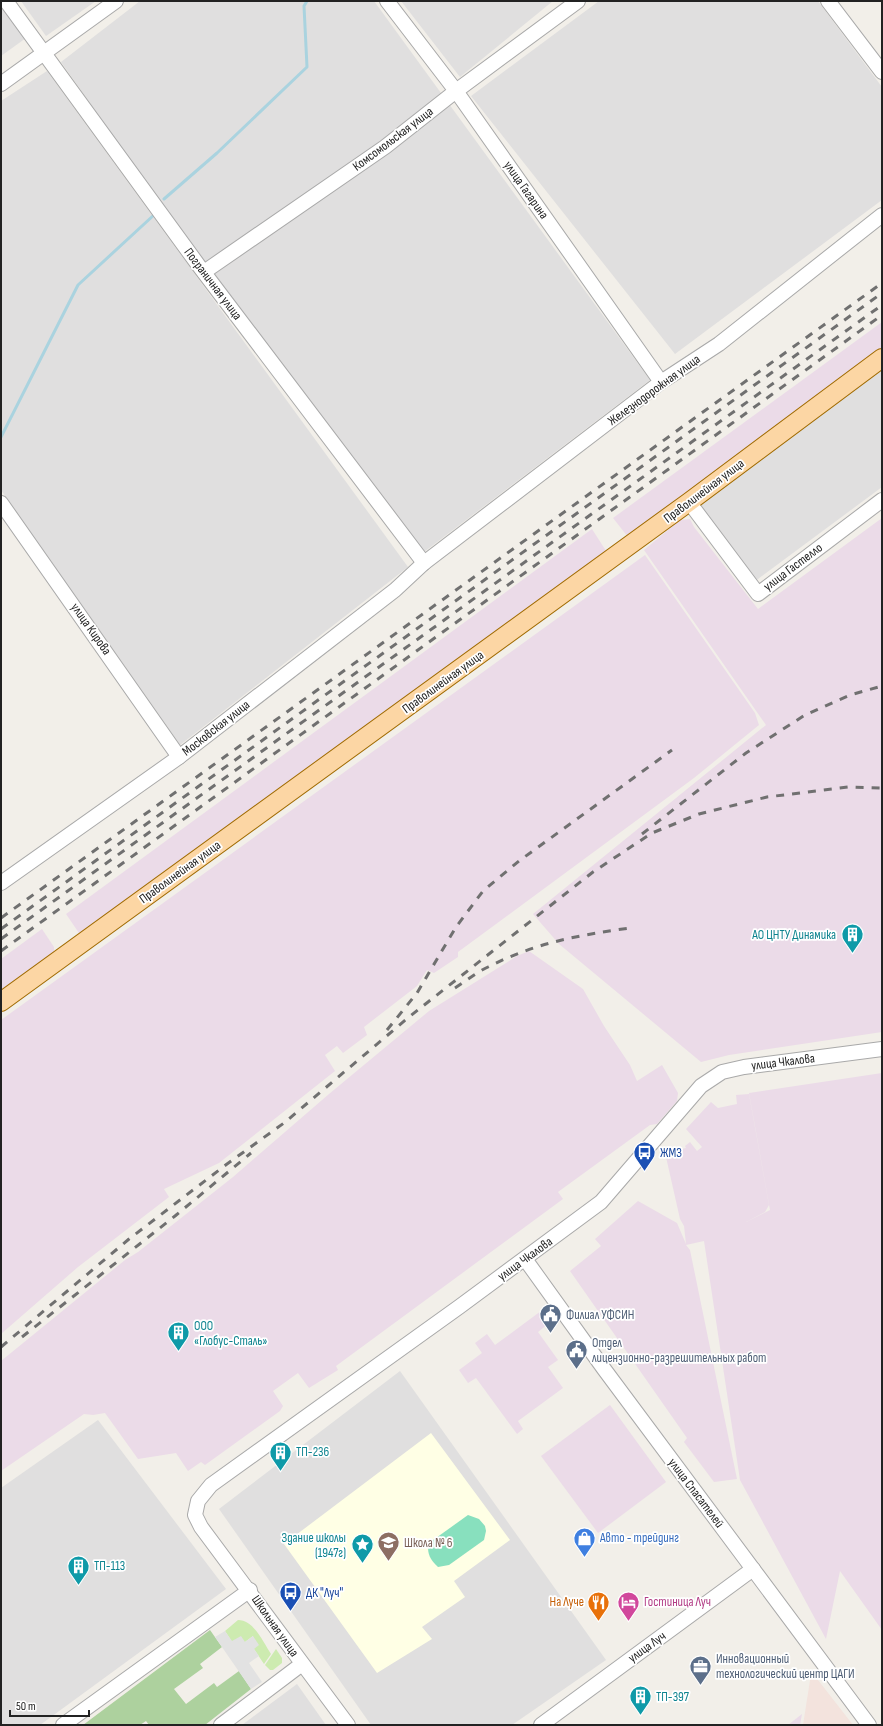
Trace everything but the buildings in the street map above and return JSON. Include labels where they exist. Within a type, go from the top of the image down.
[{"type":"main road","name":"Праволинейная улица","points":[[1,1002],[689,502],[882,358]]},
{"type":"street","name":"Пограничная улица","points":[[6,1],[43,54],[204,272],[424,563]]},
{"type":"street","points":[[1,84],[116,1]]},
{"type":"street","name":"улица Гагарина","points":[[387,1],[456,91],[661,382]]},
{"type":"street","name":"Комсомольская улица","points":[[204,272],[385,147],[456,91],[578,1]]},
{"type":"street","points":[[828,1],[882,72]]},
{"type":"street","name":"Железнодорожная улица","points":[[424,563],[661,382],[719,344],[882,215]]},
{"type":"street","name":"улица Гастелло","points":[[689,502],[758,594],[882,500]]},
{"type":"street","name":"улица Кирова","points":[[1,503],[179,757]]},
{"type":"street","name":"Московская улица","points":[[1,884],[179,757],[395,590],[424,563]]},
{"type":"street","name":"улица Чкалова","points":[[202,1527],[195,1515],[198,1501],[211,1485],[525,1259],[601,1202],[701,1086],[722,1072],[744,1067],[882,1049]]},
{"type":"street","name":"улица Спасателей","points":[[525,1259],[604,1369],[869,1725]]},
{"type":"street","name":"Школьная улица","points":[[202,1527],[250,1590],[302,1664],[348,1725]]},
{"type":"street","name":"улица Луч","points":[[541,1725],[753,1569]]},
{"type":"street","points":[[63,1725],[250,1590]]},
{"type":"street","points":[[221,1725],[302,1664]]},
{"type":"shaded area","points":[[21,1],[96,1],[46,36]]},
{"type":"shaded area","points":[[140,1],[374,1],[650,380],[424,552],[202,262],[61,62]]},
{"type":"shaded area","points":[[401,1],[553,1],[460,77]]},
{"type":"shaded area","points":[[599,1],[818,1],[882,87],[882,200],[675,354],[471,96]]},
{"type":"shaded area","points":[[1,4],[26,38],[1,56]]},
{"type":"shaded area","points":[[47,71],[408,567],[180,745],[1,490],[1,101]]},
{"type":"shaded area","points":[[882,322],[882,348],[628,537],[613,518]]},
{"type":"shaded area","points":[[882,366],[882,487],[754,582],[697,504]]},
{"type":"shaded area","points":[[882,518],[882,1032],[729,1055],[701,1062],[559,944],[533,914],[766,725],[644,550],[680,520],[690,519],[694,527],[758,609]]},
{"type":"shaded area","points":[[592,529],[608,554],[81,936],[66,914]]},
{"type":"shaded area","points":[[645,555],[755,713],[759,725],[694,778],[458,952],[458,957],[434,973],[427,970],[417,986],[364,1027],[367,1035],[343,1053],[337,1046],[325,1055],[335,1071],[219,1163],[164,1189],[169,1197],[78,1267],[1,1334],[1,1020]]},
{"type":"shaded area","points":[[42,929],[54,947],[54,953],[1,991],[1,959]]},
{"type":"shaded area","points":[[529,951],[583,989],[604,1026],[630,1065],[637,1081],[662,1065],[678,1093],[677,1101],[657,1124],[650,1125],[558,1192],[563,1199],[336,1366],[338,1370],[309,1388],[298,1373],[273,1391],[283,1406],[280,1411],[205,1465],[201,1462],[188,1471],[176,1453],[138,1459],[105,1413],[93,1415],[84,1414],[1,1471],[1,1361],[125,1260],[138,1252],[233,1177],[329,1094],[429,1011],[517,956]]},
{"type":"shaded area","points":[[882,1073],[882,1630],[840,1571],[826,1639],[740,1480],[704,1241],[686,1245],[690,1250],[737,1479],[714,1482],[684,1442],[687,1438],[570,1271],[601,1246],[595,1239],[638,1201],[677,1223],[686,1244],[684,1226],[680,1219],[666,1157],[676,1155],[675,1152],[682,1151],[681,1149],[686,1148],[685,1146],[690,1142],[697,1151],[702,1147],[686,1129],[711,1102],[718,1108],[737,1104],[736,1095],[749,1094],[769,1205],[765,1212],[746,1222],[770,1210],[749,1093]]},
{"type":"shaded area","points":[[545,1308],[553,1320],[538,1332],[558,1360],[548,1367],[563,1388],[518,1421],[523,1429],[517,1434],[476,1378],[468,1383],[459,1370],[482,1353],[475,1343],[487,1334],[495,1345]]},
{"type":"shaded area","points":[[400,1371],[606,1660],[512,1725],[371,1725],[219,1509]]},
{"type":"shaded area","points":[[610,1405],[666,1482],[598,1533],[541,1456]]},
{"type":"shaded area","points":[[98,1420],[226,1589],[40,1725],[1,1725],[1,1488]]},
{"type":"shaded area","name":"Школа № 6","points":[[431,1433],[510,1540],[454,1581],[465,1597],[422,1627],[432,1639],[377,1673],[284,1544]]},
{"type":"shaded area","points":[[225,1631],[232,1641],[241,1636],[245,1642],[253,1636],[259,1645],[254,1649],[259,1656],[249,1663],[262,1682],[251,1689],[215,1637]]},
{"type":"shaded area","points":[[811,1674],[818,1680],[853,1725],[803,1725]]},
{"type":"shaded area","points":[[297,1684],[326,1725],[242,1725]]},
{"type":"shaded area","points":[[802,1714],[800,1725],[788,1725]]},
{"type":"green space","points":[[468,1515],[479,1519],[485,1526],[486,1531],[484,1540],[449,1565],[438,1567],[430,1556],[428,1550],[429,1543]]},
{"type":"green space","points":[[238,1620],[249,1624],[258,1632],[271,1654],[264,1664],[254,1649],[253,1636],[245,1642],[232,1642],[225,1631]]},
{"type":"green space","points":[[210,1630],[222,1647],[200,1664],[203,1668],[174,1689],[186,1704],[214,1683],[217,1687],[239,1671],[251,1689],[205,1725],[149,1725],[146,1721],[140,1725],[83,1725]]},
{"type":"green space","points":[[276,1649],[282,1658],[282,1663],[273,1670],[270,1670],[265,1665]]},
{"type":"waterway","points":[[164,199],[217,153],[307,67],[304,6],[307,1]]},
{"type":"waterway","points":[[1,437],[78,285],[155,214]]},
{"type":"railway","points":[[1,918],[882,283]]},
{"type":"railway","points":[[1,929],[882,293]]},
{"type":"railway","points":[[1,939],[882,305]]},
{"type":"railway","points":[[1,951],[882,315]]},
{"type":"railway","points":[[642,834],[746,753],[805,715],[850,695],[882,686]]},
{"type":"railway","points":[[387,1030],[417,993],[456,927],[483,891],[519,861],[672,750]]},
{"type":"railway","points":[[1,1347],[129,1239],[227,1164],[284,1123],[409,1017],[593,872],[652,833],[699,814],[767,797],[848,787],[882,788]]},
{"type":"railway","points":[[455,988],[484,969],[540,946],[575,937],[630,928]]},
{"type":"railway","points":[[22,1337],[175,1216],[251,1153]]},
{"type":"place","name":"АО ЦНТУ Динамика","points":[[852,954]]},
{"type":"place","name":"ЖМЗ","points":[[644,1172]]},
{"type":"place","name":"Филиал УФСИН","points":[[550,1334]]},
{"type":"place","name":"ООО «Глобус-Сталь»","points":[[178,1352]]},
{"type":"place","name":"Отдел лицензионно-разрешительных работ","points":[[576,1370]]},
{"type":"place","name":"ТП-236","points":[[280,1472]]},
{"type":"place","name":"Авто - трейдинг","points":[[585,1558]]},
{"type":"place","name":"Школа № 6","points":[[388,1562]]},
{"type":"place","name":"Здание школы (1947г)","points":[[362,1564]]},
{"type":"place","name":"ТП-113","points":[[78,1586]]},
{"type":"place","name":"ДК \"Луч\"","points":[[290,1612]]},
{"type":"place","name":"На Луче","points":[[599,1622]]},
{"type":"place","name":"Гостиница Луч","points":[[628,1622]]},
{"type":"place","name":"Инновационный технологический центр ЦАГИ","points":[[700,1686]]},
{"type":"place","name":"ТП-397","points":[[640,1716]]}]
